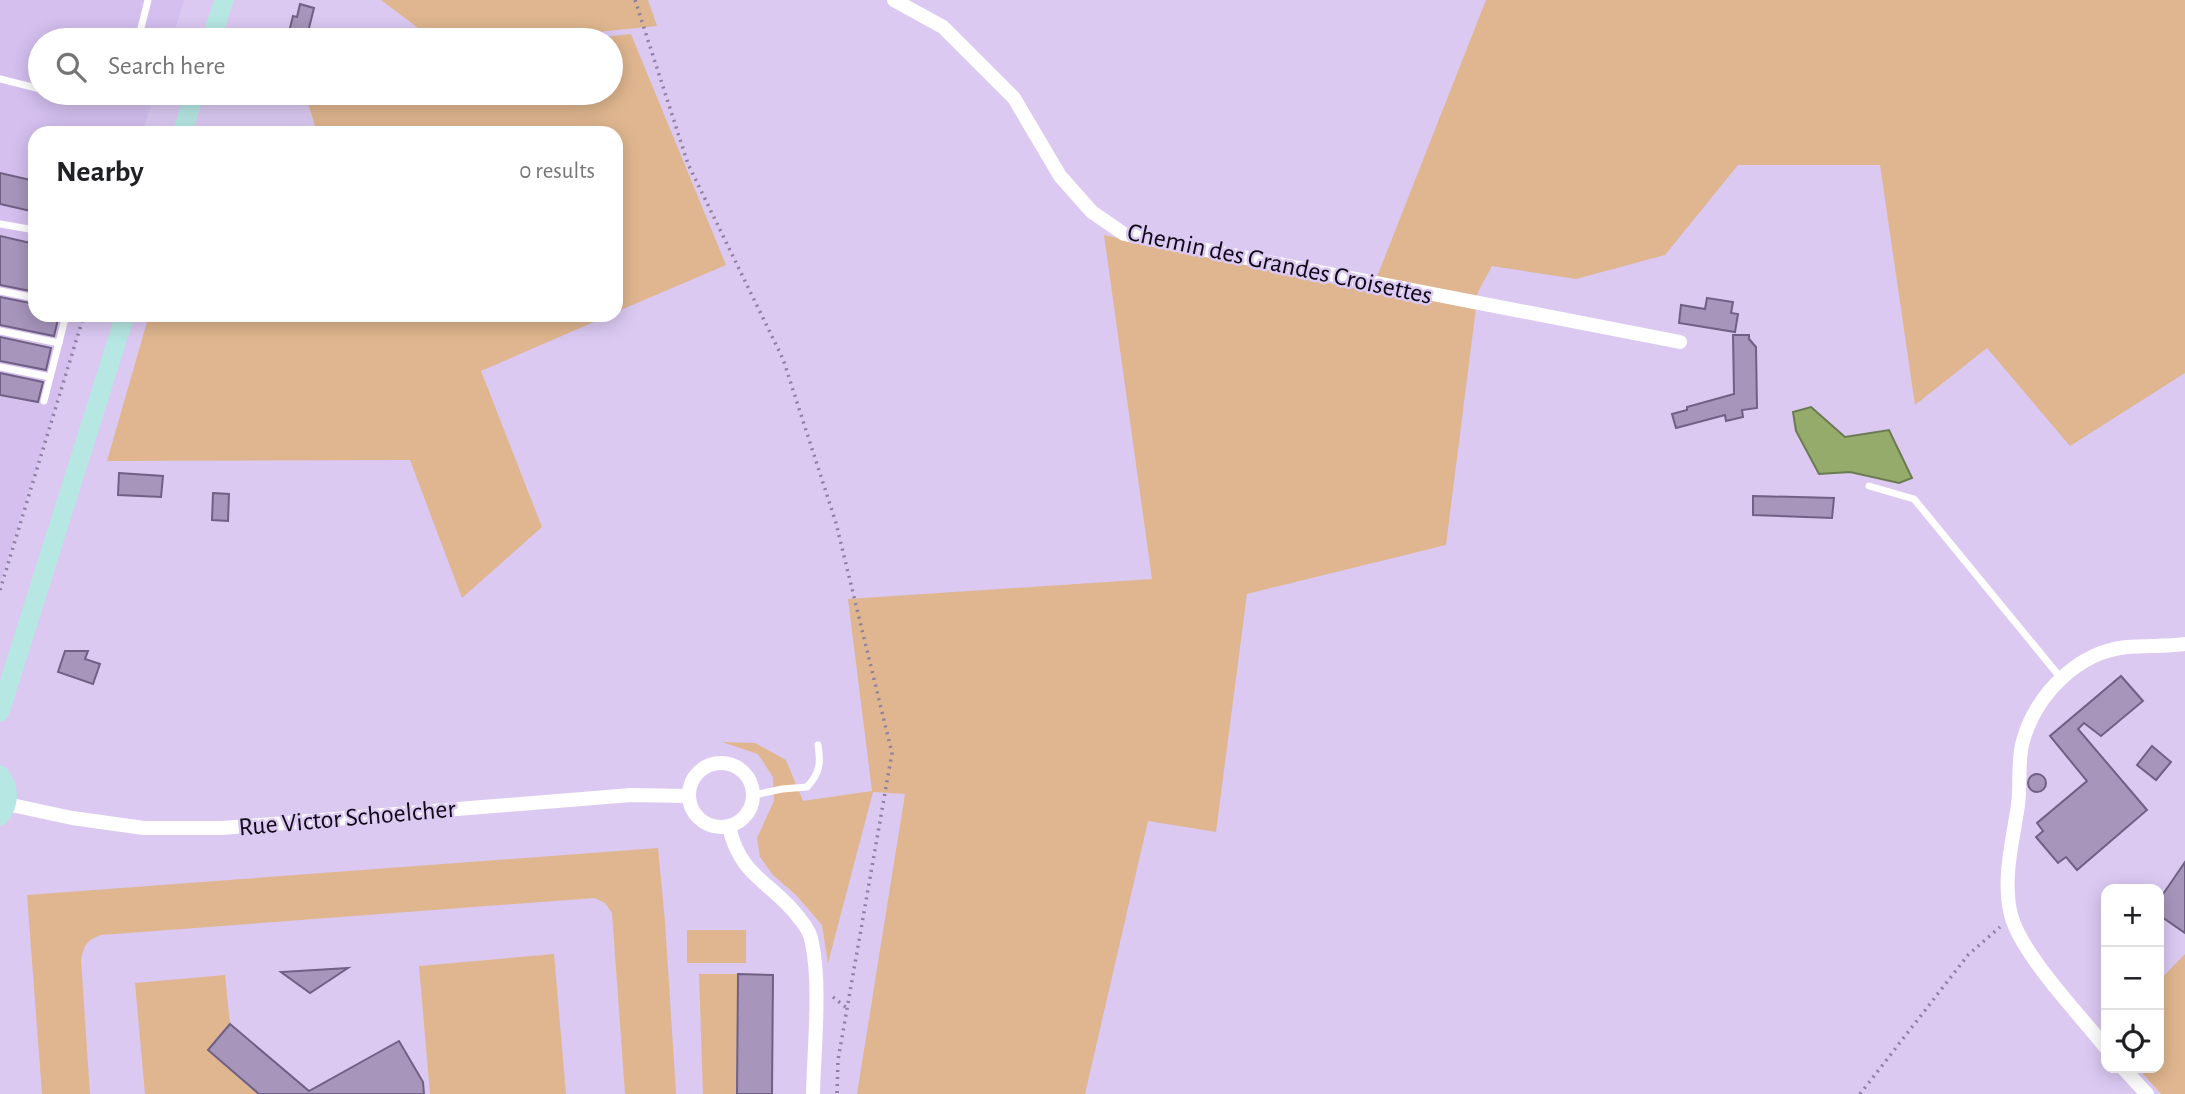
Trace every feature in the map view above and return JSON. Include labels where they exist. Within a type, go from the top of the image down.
[{"type":"main road","points":[[215,28],[224,0]]},
{"type":"main road","points":[[184,126],[191,105]]},
{"type":"main road","points":[[0,712],[123,322]]},
{"type":"main road","points":[[0,775],[6,786],[3,810]]},
{"type":"street","name":"Chemin des Grandes Croisettes","points":[[894,0],[943,27],[1014,98],[1060,176],[1092,212],[1124,234],[1680,342]]},
{"type":"street","points":[[2101,1042],[2031,955],[2011,916],[2008,875],[2023,742],[2040,705],[2060,677],[2085,660],[2124,647],[2185,644]]},
{"type":"street","points":[[721,763],[744,772],[754,795],[749,812],[737,823],[721,828],[705,823],[693,812],[688,796],[689,787],[698,772],[704,767],[721,763]]},
{"type":"street","name":"Rue Victor Schoelcher","points":[[3,810],[144,828],[222,828],[631,795],[688,796]]},
{"type":"street","points":[[729,827],[740,858],[800,919],[812,940],[816,983],[813,1094]]},
{"type":"street","points":[[2128,1073],[2147,1094]]},
{"type":"lane","points":[[141,28],[148,0]]},
{"type":"lane","points":[[0,79],[28,86]]},
{"type":"lane","points":[[0,224],[28,229]]},
{"type":"lane","points":[[0,291],[28,297]]},
{"type":"lane","points":[[44,401],[64,322]]},
{"type":"lane","points":[[0,331],[58,344]]},
{"type":"lane","points":[[0,367],[50,377]]},
{"type":"lane","points":[[1869,486],[1914,499],[2060,677]]},
{"type":"lane","points":[[754,795],[807,787],[816,777],[821,763],[818,745]]},
{"type":"path","points":[[635,0],[688,164],[783,359],[836,523],[892,753],[838,1060],[837,1094]]},
{"type":"path","points":[[0,590],[82,322]]},
{"type":"path","points":[[1860,1094],[1968,956],[2011,916]]},
{"type":"shaded area","points":[[0,0],[184,0],[176,28],[28,28],[28,105],[151,105],[144,126],[28,126],[28,322],[83,322],[0,583]]},
{"type":"shaded area","points":[[381,0],[648,0],[657,26],[623,29],[418,28]]},
{"type":"shaded area","points":[[1486,0],[2185,0],[2185,373],[2070,446],[1987,348],[1915,405],[1880,165],[1738,165],[1665,255],[1576,279],[1492,266],[1478,292],[1446,545],[1247,594],[1216,832],[1148,821],[1085,1094],[857,1094],[905,794],[873,792],[828,963],[822,925],[796,895],[773,875],[760,857],[757,838],[774,801],[773,777],[758,754],[722,742],[755,743],[786,760],[803,801],[872,791],[848,599],[1152,579],[1104,235],[1371,292]]},
{"type":"shaded area","points":[[631,34],[726,265],[623,309],[623,126],[315,126],[309,105],[623,105],[623,35]]},
{"type":"shaded area","points":[[147,322],[594,322],[481,371],[542,527],[462,598],[410,460],[107,461]]},
{"type":"shaded area","points":[[1811,407],[1845,437],[1889,430],[1912,478],[1899,483],[1850,472],[1819,474],[1796,431],[1793,412]]},
{"type":"shaded area","points":[[658,848],[676,1094],[625,1094],[612,913],[605,903],[595,898],[101,935],[86,944],[81,960],[90,1094],[42,1094],[27,895]]},
{"type":"shaded area","points":[[687,930],[746,930],[746,963],[687,963]]},
{"type":"shaded area","points":[[554,954],[566,1094],[430,1094],[419,966]]},
{"type":"shaded area","points":[[2185,954],[2185,1094],[2161,1094],[2142,1073],[2164,1073],[2164,976]]},
{"type":"shaded area","points":[[699,974],[738,974],[737,1094],[703,1094]]},
{"type":"shaded area","points":[[225,975],[230,1024],[259,1094],[145,1094],[135,983]]},
{"type":"building","points":[[300,4],[314,8],[309,28],[290,28],[293,16],[297,17]]},
{"type":"building","points":[[0,173],[28,179],[28,210],[0,204]]},
{"type":"building","points":[[0,236],[28,242],[28,291],[0,285]]},
{"type":"building","points":[[0,297],[28,303],[28,322],[57,322],[54,336],[0,325]]},
{"type":"building","points":[[1707,298],[1733,302],[1731,313],[1738,314],[1735,332],[1679,323],[1681,305],[1705,309]]},
{"type":"building","points":[[1733,335],[1749,335],[1756,347],[1757,408],[1742,410],[1743,417],[1726,421],[1725,415],[1676,428],[1672,414],[1734,394]]},
{"type":"building","points":[[0,337],[51,348],[46,370],[0,361]]},
{"type":"building","points":[[0,373],[43,382],[38,402],[0,395]]},
{"type":"building","points":[[119,473],[163,476],[161,497],[118,495]]},
{"type":"building","points":[[213,493],[229,494],[228,521],[212,520]]},
{"type":"building","points":[[1753,496],[1834,498],[1832,518],[1753,515]]},
{"type":"building","points":[[65,651],[88,651],[85,659],[100,664],[93,684],[58,672]]},
{"type":"building","points":[[2121,676],[2143,701],[2101,736],[2084,723],[2078,729],[2147,810],[2077,870],[2066,857],[2058,863],[2036,837],[2043,831],[2037,823],[2087,781],[2050,736]]},
{"type":"building","points":[[2152,746],[2171,762],[2156,780],[2137,765]]},
{"type":"building","points":[[2037,774],[2043,777],[2046,783],[2043,789],[2037,792],[2031,789],[2028,783],[2031,777]]},
{"type":"building","points":[[2185,862],[2185,933],[2164,918],[2164,893]]},
{"type":"building","points":[[348,968],[310,993],[281,972]]},
{"type":"building","points":[[738,974],[773,975],[772,1094],[737,1094]]},
{"type":"building","points":[[230,1024],[309,1091],[399,1041],[423,1082],[424,1094],[259,1094],[208,1050]]}]
